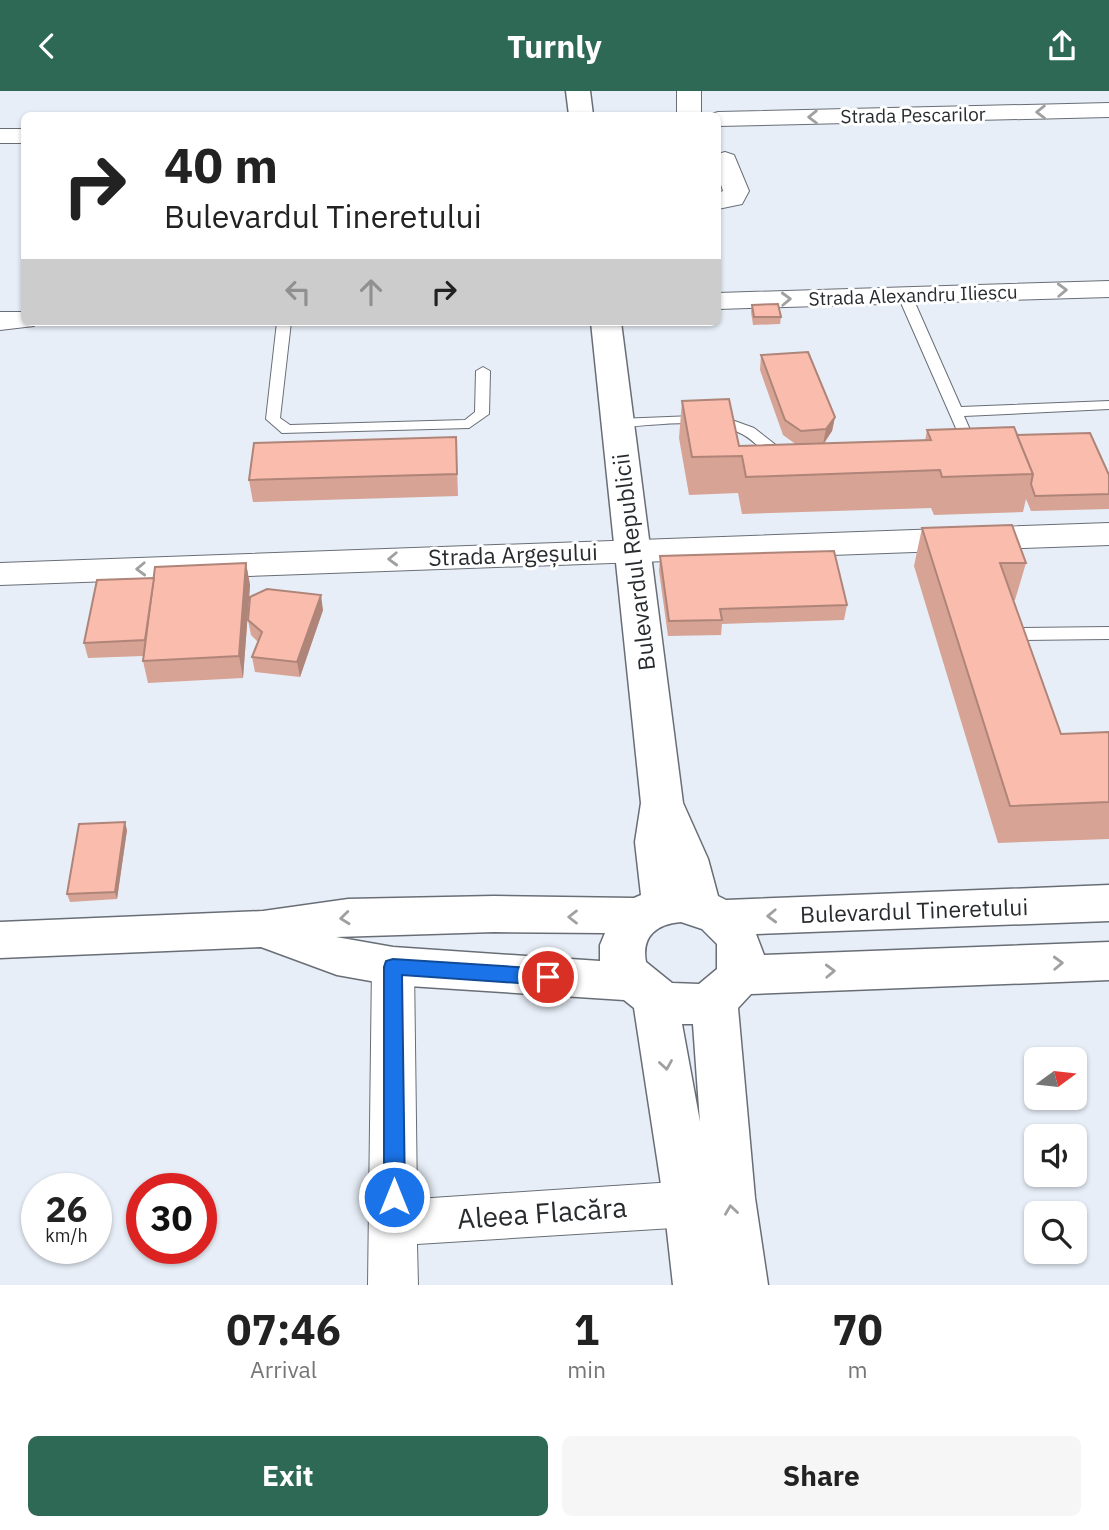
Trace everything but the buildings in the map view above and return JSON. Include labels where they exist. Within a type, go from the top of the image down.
[{"type":"main road","points":[[578,91],[581,112]]},
{"type":"main road","name":"Bulevardul Republicii","points":[[606,326],[662,803],[656,842],[681,912]]},
{"type":"main road","name":"Bulevardul Tineretului","points":[[0,940],[263,929],[361,916],[1109,903]]},
{"type":"main road","points":[[742,1285],[730,1198],[726,987],[742,960],[740,944],[732,929],[681,912],[630,926],[623,947],[625,969],[645,990],[685,1005],[726,987],[1109,961]]},
{"type":"main road","name":"Bulevardul Tineretului","points":[[263,929],[337,956],[393,967],[645,990]]},
{"type":"main road","points":[[645,990],[689,1204],[699,1285]]},
{"type":"street","points":[[689,91],[689,112]]},
{"type":"street","name":"Strada Pescarilor","points":[[721,119],[1109,110]]},
{"type":"street","points":[[0,136],[21,136]]},
{"type":"street","points":[[721,200],[733,198],[736,191],[725,160]]},
{"type":"street","name":"Strada Alexandru Iliescu","points":[[721,301],[1109,289]]},
{"type":"street","points":[[0,321],[21,320]]},
{"type":"street","name":"Strada Argeșului","points":[[0,574],[1109,534]]},
{"type":"street","points":[[393,967],[393,1285]]},
{"type":"street","name":"Aleea Flacăra","points":[[394,1223],[689,1204]]},
{"type":"lane","points":[[905,296],[971,448]]},
{"type":"lane","points":[[284,326],[273,419],[287,430],[469,423],[482,414],[483,371]]},
{"type":"lane","points":[[954,412],[1109,405]]},
{"type":"lane","points":[[618,423],[718,419],[750,431],[787,460]]},
{"type":"lane","points":[[1022,634],[1109,633]]},
{"type":"route","points":[[394,1197],[393,967],[548,977]]}]
